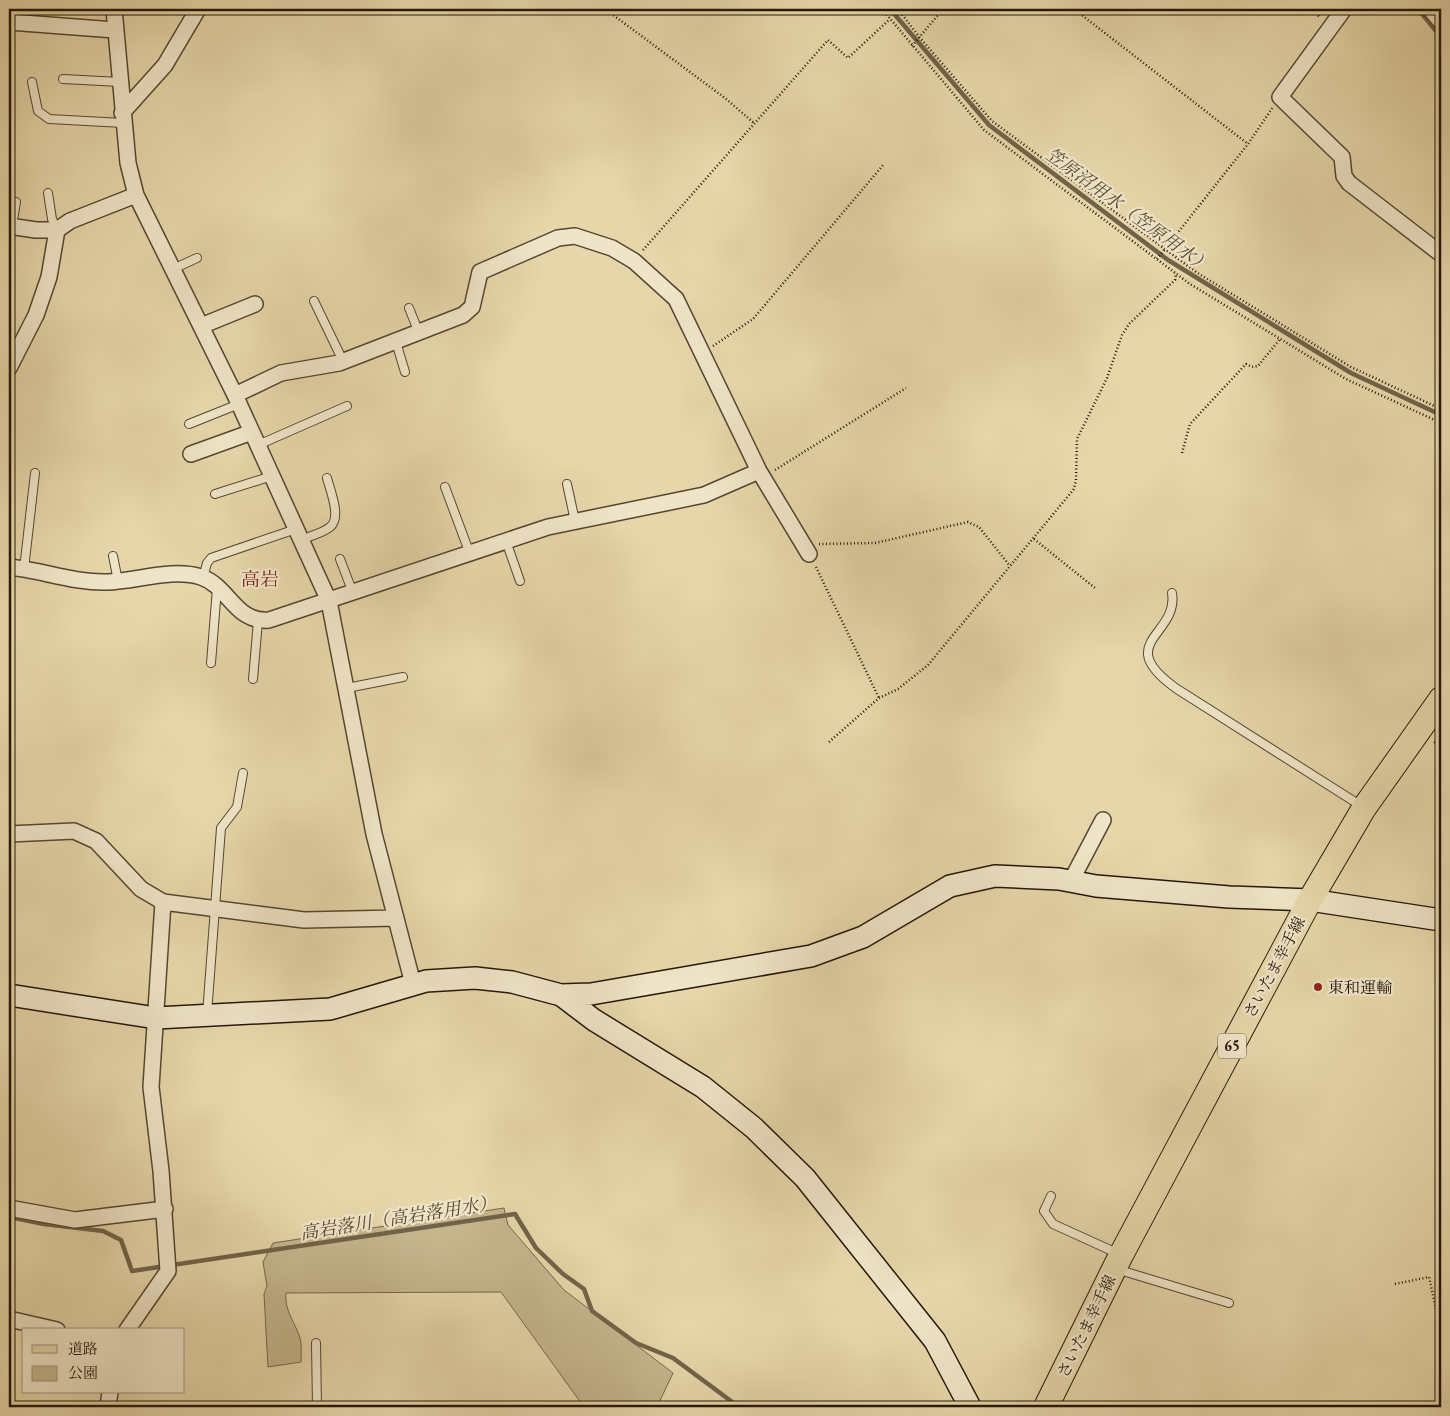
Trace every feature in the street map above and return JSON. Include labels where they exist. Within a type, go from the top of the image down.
[{"type":"main road","name":"さいたま幸手線","points":[[1046,1407],[1118,1262],[1310,900],[1364,808],[1441,699]]},
{"type":"street","points":[[114,9],[128,163],[136,195],[237,400],[329,601],[348,688],[374,834],[413,984]]},
{"type":"street","points":[[123,118],[165,65],[198,9]]},
{"type":"street","points":[[1344,9],[1280,97],[1342,157],[1344,176],[1350,183],[1441,254]]},
{"type":"street","points":[[1430,9],[1441,22]]},
{"type":"street","points":[[9,22],[115,30]]},
{"type":"street","points":[[11,226],[36,230],[57,230],[70,221],[136,195]]},
{"type":"street","points":[[9,368],[36,315],[49,277],[57,230]]},
{"type":"street","points":[[237,400],[281,373],[343,361],[463,315],[472,307],[480,272],[558,238],[575,236],[612,248],[634,261],[676,299],[761,474],[807,550]]},
{"type":"street","points":[[201,326],[255,304]]},
{"type":"street","points":[[192,454],[255,439]]},
{"type":"street","points":[[16,568],[70,578],[106,582],[186,574],[203,578],[217,587],[240,611],[258,621],[269,620],[506,541],[575,521],[704,494],[761,474]]},
{"type":"street","points":[[1071,881],[1104,820]]},
{"type":"street","points":[[9,834],[74,831],[96,841],[141,890],[163,902],[304,920],[396,918]]},
{"type":"street","points":[[9,995],[156,1018],[330,1009],[413,984],[475,978],[512,982],[561,995],[592,994],[811,956],[863,937],[950,886],[970,880],[995,876],[1071,881],[1096,886],[1219,896],[1310,900],[1441,920]]},
{"type":"street","points":[[128,1328],[168,1271],[165,1209],[151,1087],[163,902]]},
{"type":"street","points":[[561,995],[594,1020],[702,1088],[754,1128],[805,1178],[935,1341],[970,1407]]},
{"type":"street","points":[[9,1208],[75,1220],[165,1209]]},
{"type":"street","points":[[9,1319],[48,1328]]},
{"type":"street","points":[[108,1407],[110,1394]]},
{"type":"lane","points":[[63,78],[120,82]]},
{"type":"lane","points":[[32,82],[38,111],[49,119],[123,118]]},
{"type":"lane","points":[[48,194],[52,219],[57,230]]},
{"type":"lane","points":[[11,226],[16,202]]},
{"type":"lane","points":[[173,269],[197,258]]},
{"type":"lane","points":[[314,301],[343,361]]},
{"type":"lane","points":[[409,308],[419,333]]},
{"type":"lane","points":[[396,342],[405,372]]},
{"type":"lane","points":[[189,424],[237,400]]},
{"type":"lane","points":[[255,439],[347,406]]},
{"type":"lane","points":[[16,568],[35,472]]},
{"type":"lane","points":[[215,494],[272,476]]},
{"type":"lane","points":[[203,578],[207,563],[211,558],[331,527],[335,520],[335,508],[327,478]]},
{"type":"lane","points":[[567,484],[575,521]]},
{"type":"lane","points":[[445,487],[470,554]]},
{"type":"lane","points":[[506,541],[520,581]]},
{"type":"lane","points":[[113,556],[118,581]]},
{"type":"lane","points":[[340,559],[353,593]]},
{"type":"lane","points":[[211,663],[217,587]]},
{"type":"lane","points":[[1172,593],[1171,610],[1153,636],[1148,651],[1149,663],[1155,671],[1177,689],[1364,808]]},
{"type":"lane","points":[[253,679],[258,621]]},
{"type":"lane","points":[[348,688],[403,677]]},
{"type":"lane","points":[[207,1016],[221,828],[237,807],[243,773]]},
{"type":"lane","points":[[1052,1196],[1044,1211],[1053,1224],[1118,1262],[1229,1303]]},
{"type":"lane","points":[[316,1343],[317,1407]]},
{"type":"path","points":[[605,9],[726,98],[755,124]]},
{"type":"path","points":[[882,9],[984,130],[1157,259],[1176,273],[1346,379],[1441,423]]},
{"type":"path","points":[[898,9],[920,38],[992,120],[1196,272],[1351,367],[1441,409]]},
{"type":"path","points":[[912,46],[943,9]]},
{"type":"path","points":[[1074,9],[1248,144]]},
{"type":"path","points":[[634,261],[828,40],[848,58],[890,19]]},
{"type":"path","points":[[1157,259],[1248,144],[1280,97]]},
{"type":"path","points":[[703,352],[753,319],[884,164]]},
{"type":"path","points":[[829,742],[879,698],[898,689],[928,665],[1074,490],[1077,440],[1107,378],[1122,335],[1129,324],[1175,280],[1176,273]]},
{"type":"path","points":[[1182,454],[1190,424],[1246,364],[1252,367],[1258,366],[1280,339]]},
{"type":"path","points":[[761,474],[906,388]]},
{"type":"path","points":[[879,698],[807,550],[832,542],[875,543],[968,522],[979,527],[1010,566]]},
{"type":"path","points":[[1034,539],[1094,588]]},
{"type":"path","points":[[1395,1284],[1429,1277],[1441,1332]]},
{"type":"green space","points":[[504,1208],[508,1225],[564,1290],[673,1373],[657,1407],[584,1407],[501,1292],[286,1293],[288,1310],[301,1341],[301,1362],[268,1367],[264,1294],[267,1286],[263,1262],[273,1243]]},
{"type":"waterway","name":"笠原沼用水（笠原用水）","points":[[890,9],[989,125],[1168,260],[1351,373],[1441,415]]},
{"type":"waterway","points":[[1418,9],[1441,37]]},
{"type":"waterway","name":"高岩落川（高岩落用水）","points":[[9,1217],[44,1224],[103,1231],[121,1240],[132,1271],[515,1214],[536,1248],[563,1274],[584,1289],[592,1311],[636,1343],[673,1358],[739,1407]]},
{"type":"place","name":"東和運輸","points":[[1318,987]]},
{"type":"district","name":"高岩","points":[[260,579]]}]
